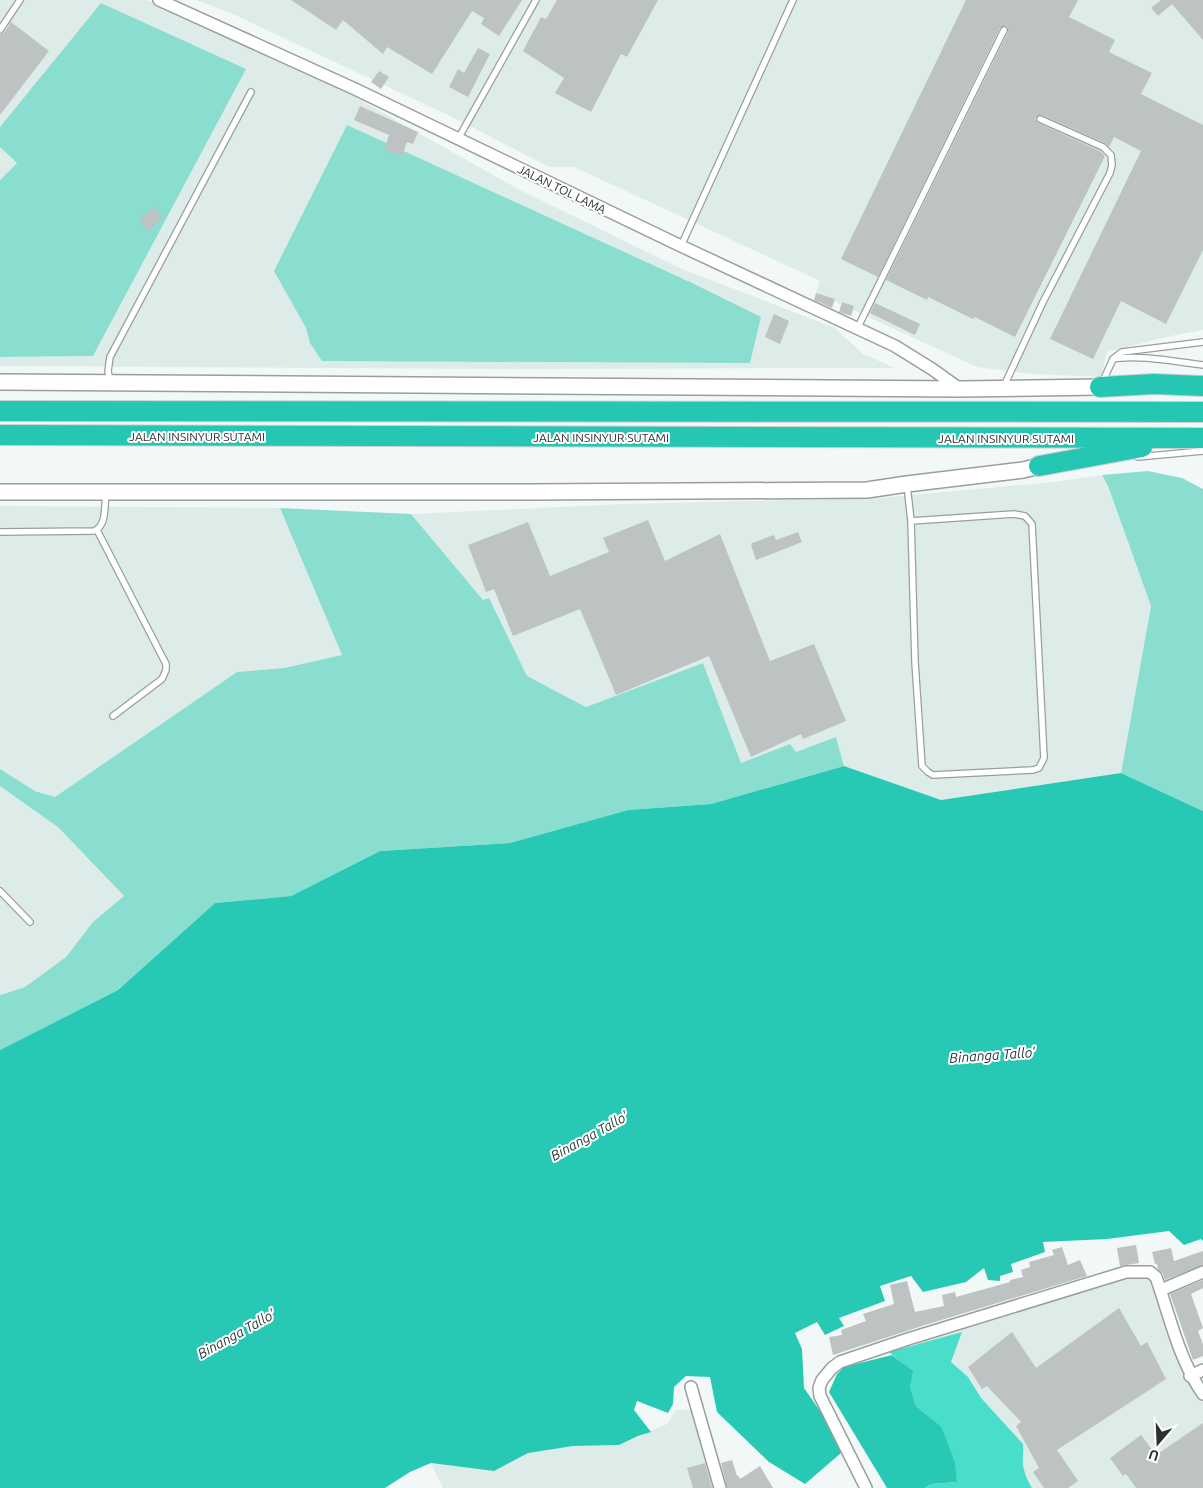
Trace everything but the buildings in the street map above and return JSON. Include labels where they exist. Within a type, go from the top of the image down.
[{"type":"highway","points":[[1100,387],[1154,384],[1203,386]]},
{"type":"highway","name":"JALAN INSINYUR SUTAMI","points":[[0,411],[1203,412]]},
{"type":"highway","name":"JALAN INSINYUR SUTAMI","points":[[0,435],[1194,438]]},
{"type":"highway","points":[[1039,466],[1194,438]]},
{"type":"street","name":"JALAN TOL LAMA","points":[[159,0],[355,89],[902,350],[960,389]]},
{"type":"street","points":[[0,382],[960,389],[1100,387]]},
{"type":"street","points":[[0,492],[867,490],[1023,470],[1039,466]]},
{"type":"street","points":[[866,1488],[820,1396],[819,1388],[822,1380],[835,1365],[908,1339],[1126,1272],[1152,1272],[1156,1277],[1190,1376],[1203,1394]]},
{"type":"street","points":[[1161,1290],[1203,1272]]},
{"type":"street","points":[[1190,1376],[1203,1370]]},
{"type":"street","points":[[690,1387],[720,1488]]},
{"type":"lane","points":[[0,30],[20,0]]},
{"type":"lane","points":[[458,139],[536,0]]},
{"type":"lane","points":[[681,246],[793,0]]},
{"type":"lane","points":[[857,329],[1004,30]]},
{"type":"lane","points":[[110,383],[108,370],[110,357],[251,92]]},
{"type":"lane","points":[[1003,388],[1044,302],[1110,173],[1112,165],[1112,155],[1103,147],[1040,119]]},
{"type":"lane","points":[[1100,387],[1113,359],[1118,354],[1128,350],[1203,342]]},
{"type":"lane","points":[[1113,359],[1140,358],[1203,365]]},
{"type":"lane","points":[[1130,458],[1203,451]]},
{"type":"lane","points":[[1039,466],[1113,459]]},
{"type":"lane","points":[[907,484],[911,521],[915,662],[922,766],[933,774],[1033,770],[1039,768],[1044,758],[1032,524],[1029,519],[1020,514],[911,521]]},
{"type":"lane","points":[[0,532],[97,530],[102,523],[106,492]]},
{"type":"lane","points":[[97,530],[166,664],[166,670],[162,679],[113,716]]},
{"type":"lane","points":[[0,891],[30,922]]},
{"type":"shaded area","points":[[0,0],[147,0],[346,92],[518,189],[682,269],[835,328],[863,354],[895,368],[525,369],[0,366],[0,357],[93,356],[245,69],[0,126]]},
{"type":"shaded area","points":[[197,0],[1203,0],[1203,330],[1107,352],[1101,377],[1031,374],[977,367],[816,293],[820,281],[574,167],[549,167],[452,117],[237,16]]},
{"type":"shaded area","points":[[101,3],[246,69],[93,356],[0,357],[0,180],[17,163],[0,147],[0,127]]},
{"type":"shaded area","points":[[347,125],[692,283],[761,317],[750,363],[322,361],[310,343],[306,328],[274,271]]},
{"type":"shaded area","points":[[0,147],[17,163],[0,180]]},
{"type":"shaded area","points":[[1148,471],[1182,478],[1203,489],[1203,811],[1121,773],[1151,606],[1108,486],[1102,475]]},
{"type":"shaded area","points":[[1102,475],[1108,486],[1151,606],[1121,773],[941,800],[844,766],[836,737],[796,752],[790,744],[741,763],[703,663],[586,707],[527,676],[489,598],[483,600],[411,514],[623,504],[879,498],[1054,482]]},
{"type":"shaded area","points":[[0,506],[280,508],[342,655],[284,668],[237,672],[55,797],[35,791],[0,769]]},
{"type":"shaded area","points":[[280,508],[411,514],[483,600],[489,598],[527,676],[586,707],[703,663],[741,763],[790,744],[796,752],[836,737],[844,766],[711,804],[628,810],[510,843],[380,851],[291,896],[215,903],[118,990],[0,1050],[0,995],[25,987],[66,957],[93,922],[124,896],[59,828],[0,786],[0,769],[35,791],[55,797],[237,672],[284,668],[342,655]]},
{"type":"shaded area","points":[[0,786],[59,828],[124,896],[93,922],[66,957],[25,987],[0,995]]},
{"type":"shaded area","points":[[1155,1269],[1192,1367],[1203,1383],[1203,1488],[1026,1488],[911,1336]]},
{"type":"shaded area","points":[[962,1332],[951,1362],[968,1377],[981,1398],[1023,1444],[1024,1468],[1032,1488],[925,1488],[931,1484],[957,1482],[941,1426],[916,1406],[910,1387],[912,1371],[889,1352]]},
{"type":"shaded area","points":[[676,1410],[700,1410],[724,1488],[443,1488],[431,1463],[494,1471],[531,1451],[573,1446],[619,1445],[667,1424]]},
{"type":"water","name":"Binanga Tallo'","points":[[844,766],[941,800],[1121,773],[1203,811],[1203,1241],[1201,1239],[1184,1245],[1169,1231],[1107,1239],[1043,1242],[1045,1252],[1011,1264],[1013,1272],[1000,1276],[1000,1281],[988,1280],[984,1268],[966,1282],[923,1292],[911,1276],[880,1286],[885,1301],[839,1318],[844,1326],[825,1335],[817,1322],[795,1333],[802,1349],[804,1388],[827,1421],[841,1453],[805,1484],[769,1462],[717,1412],[710,1377],[686,1376],[674,1387],[673,1404],[668,1413],[637,1401],[634,1410],[651,1432],[619,1445],[573,1446],[528,1453],[494,1471],[431,1463],[410,1472],[385,1488],[0,1488],[0,1050],[118,990],[215,903],[291,896],[380,851],[510,843],[628,810],[711,804]]},
{"type":"water","points":[[892,1355],[913,1371],[910,1387],[916,1406],[941,1426],[955,1463],[957,1482],[931,1484],[925,1488],[887,1488],[829,1392],[837,1374],[844,1367]]}]
